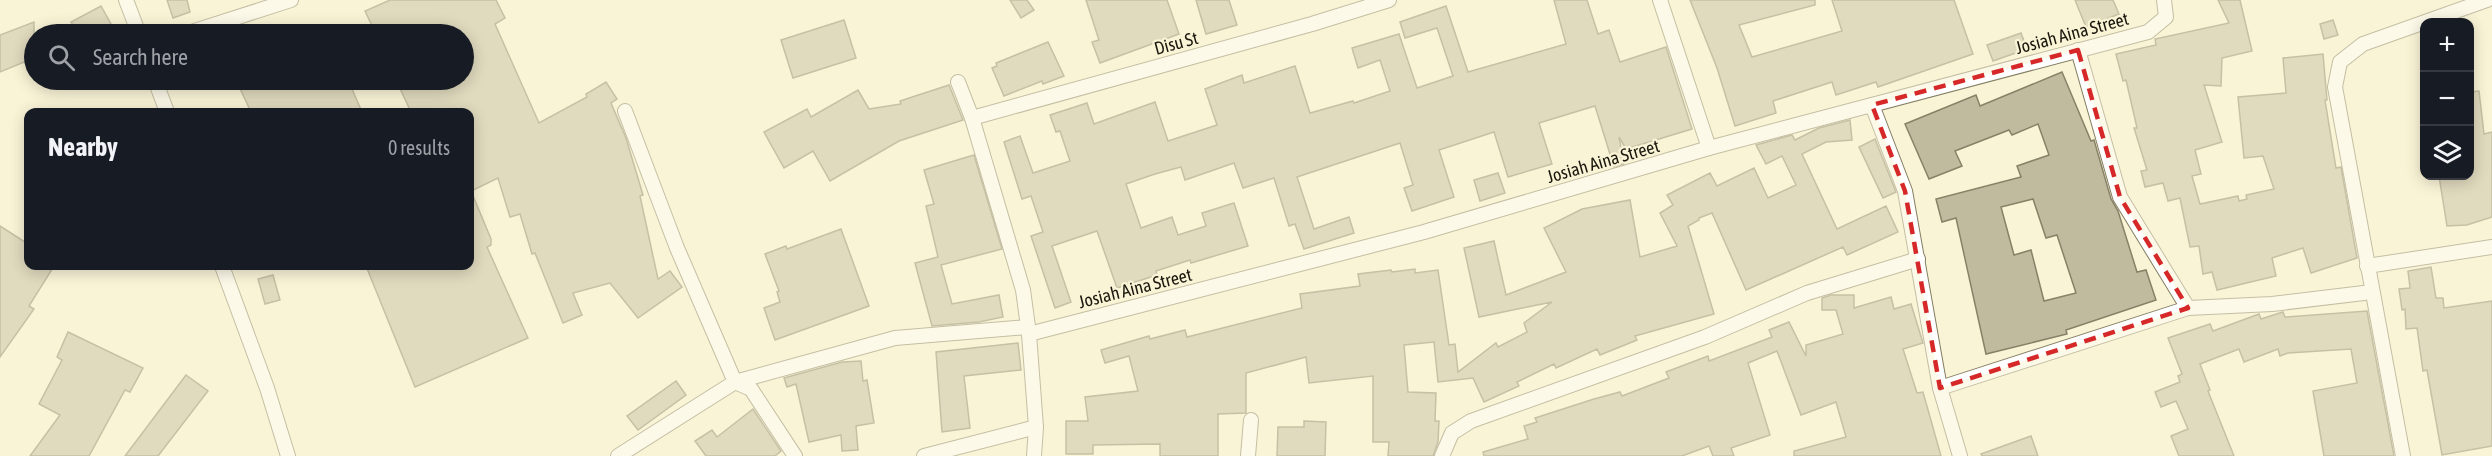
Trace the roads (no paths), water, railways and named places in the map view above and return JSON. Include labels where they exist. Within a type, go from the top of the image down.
[{"type":"street","points":[[126,0],[135,24]]},
{"type":"street","points":[[216,24],[291,0]]},
{"type":"street","name":"Disu St","points":[[972,118],[1312,24],[1389,0]]},
{"type":"street","points":[[1660,0],[1709,148]]},
{"type":"street","name":"Josiah Aina Street","points":[[618,456],[735,382],[895,338],[1028,330],[1424,232],[1709,148],[2148,32],[2166,17],[2164,0]]},
{"type":"street","points":[[2403,456],[2335,87],[2340,62],[2363,44],[2487,0]]},
{"type":"street","points":[[2078,50],[2120,197],[2188,308]]},
{"type":"street","points":[[958,82],[972,118],[1017,266],[1028,330],[1036,427],[1034,456]]},
{"type":"street","points":[[159,90],[166,108]]},
{"type":"street","points":[[1872,105],[1905,191],[1940,388],[1960,456]]},
{"type":"street","points":[[625,111],[677,248],[735,382],[751,389],[795,456]]},
{"type":"street","points":[[2367,266],[2492,247]]},
{"type":"street","points":[[1442,456],[1452,433],[1471,421],[1705,337],[1807,293],[1918,259]]},
{"type":"street","points":[[223,270],[267,387],[288,456]]},
{"type":"street","points":[[1940,388],[2188,308],[2272,304],[2372,292]]},
{"type":"street","points":[[1248,456],[1251,420]]},
{"type":"street","points":[[924,456],[1036,427]]}]
